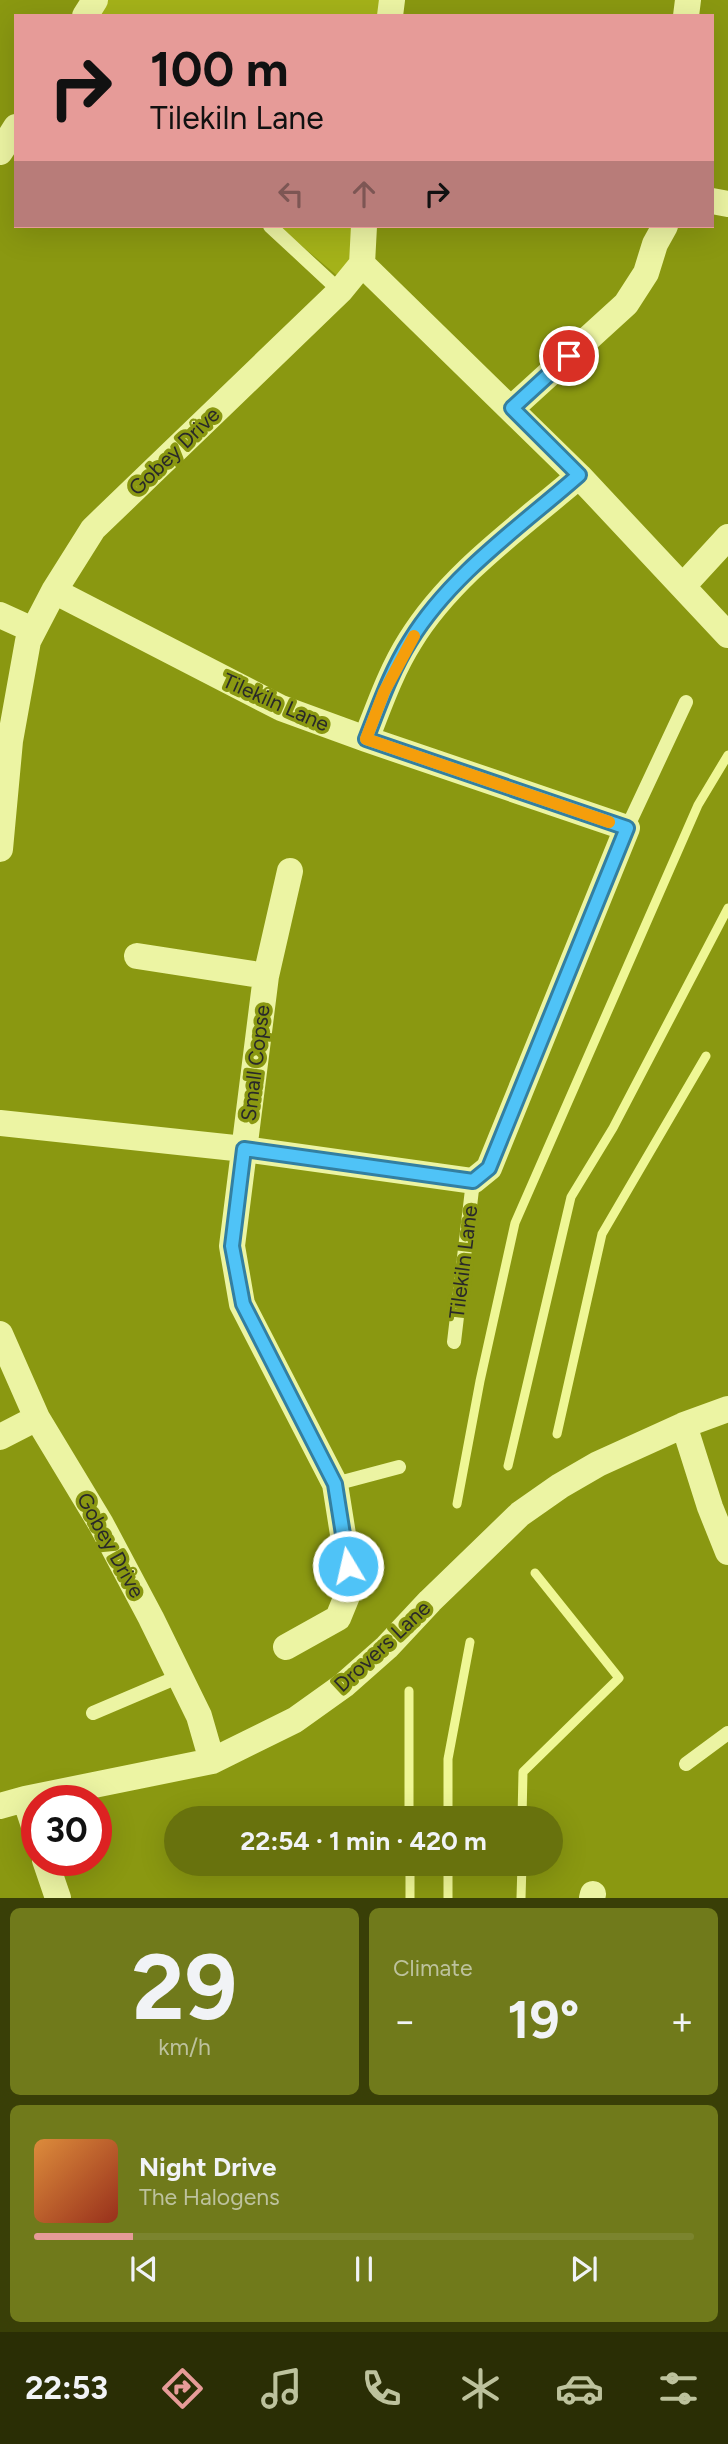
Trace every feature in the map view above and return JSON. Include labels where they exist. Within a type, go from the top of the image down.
[{"type":"street","points":[[0,152],[14,130]]},
{"type":"street","points":[[364,228],[362,264],[579,475],[728,635]]},
{"type":"street","points":[[512,408],[626,304],[646,273],[655,243],[664,228]]},
{"type":"street","name":"Gobey Drive","points":[[0,849],[10,741],[27,641],[54,591],[93,528],[340,291],[362,264]]},
{"type":"street","points":[[366,739],[384,692],[410,641],[442,598],[579,475]]},
{"type":"street","points":[[683,586],[728,537]]},
{"type":"street","name":"Tilekiln Lane","points":[[0,1123],[244,1149],[473,1181],[489,1168],[627,828],[281,708],[54,591]]},
{"type":"street","points":[[0,615],[33,630]]},
{"type":"street","name":"Small Copse","points":[[286,1647],[338,1618],[347,1595],[348,1566],[335,1484],[243,1304],[232,1246],[266,976],[290,871]]},
{"type":"street","name":"Small Copse","points":[[136,956],[266,976]]},
{"type":"street","name":"Gobey Drive","points":[[0,1334],[37,1418],[102,1524],[180,1676],[199,1716],[212,1760]]},
{"type":"street","name":"Drovers Lane","points":[[12,1803],[212,1760],[295,1720],[344,1685],[387,1647],[481,1551],[530,1507],[598,1464],[684,1425],[728,1409]]},
{"type":"street","points":[[0,1437],[37,1418]]},
{"type":"street","points":[[684,1425],[710,1507],[728,1552]]},
{"type":"street","points":[[50,1876],[58,1898]]},
{"type":"lane","points":[[272,228],[340,291]]},
{"type":"lane","name":"Tilekiln Lane","points":[[627,828],[686,702]]},
{"type":"lane","name":"Tilekiln Lane","points":[[454,1342],[473,1181]]},
{"type":"lane","points":[[335,1484],[399,1467]]},
{"type":"lane","points":[[93,1713],[180,1676]]},
{"type":"lane","points":[[687,1764],[728,1732]]},
{"type":"green space","points":[[95,0],[393,0],[391,14],[86,14]]},
{"type":"green space","points":[[280,228],[364,228],[346,283]]},
{"type":"waterway","points":[[457,1504],[480,1381],[515,1223],[698,805],[728,755]]},
{"type":"waterway","points":[[508,1466],[571,1197],[613,1128],[728,908]]},
{"type":"waterway","points":[[557,1434],[602,1234],[706,1056]]},
{"type":"waterway","points":[[522,1806],[523,1772],[619,1678],[535,1573]]},
{"type":"waterway","points":[[448,1806],[448,1759],[470,1642]]},
{"type":"waterway","points":[[409,1691],[409,1806]]},
{"type":"waterway","points":[[410,1876],[410,1898]]},
{"type":"waterway","points":[[448,1876],[448,1898]]},
{"type":"waterway","points":[[521,1898],[522,1876]]},
{"type":"slow traffic","points":[[414,636],[384,692],[366,739],[609,822]]},
{"type":"route","points":[[348,1566],[335,1484],[243,1304],[232,1246],[244,1149],[473,1181],[489,1168],[510,1118],[627,828],[366,739],[384,692],[410,641],[442,598],[579,475],[512,408],[569,356]]}]
